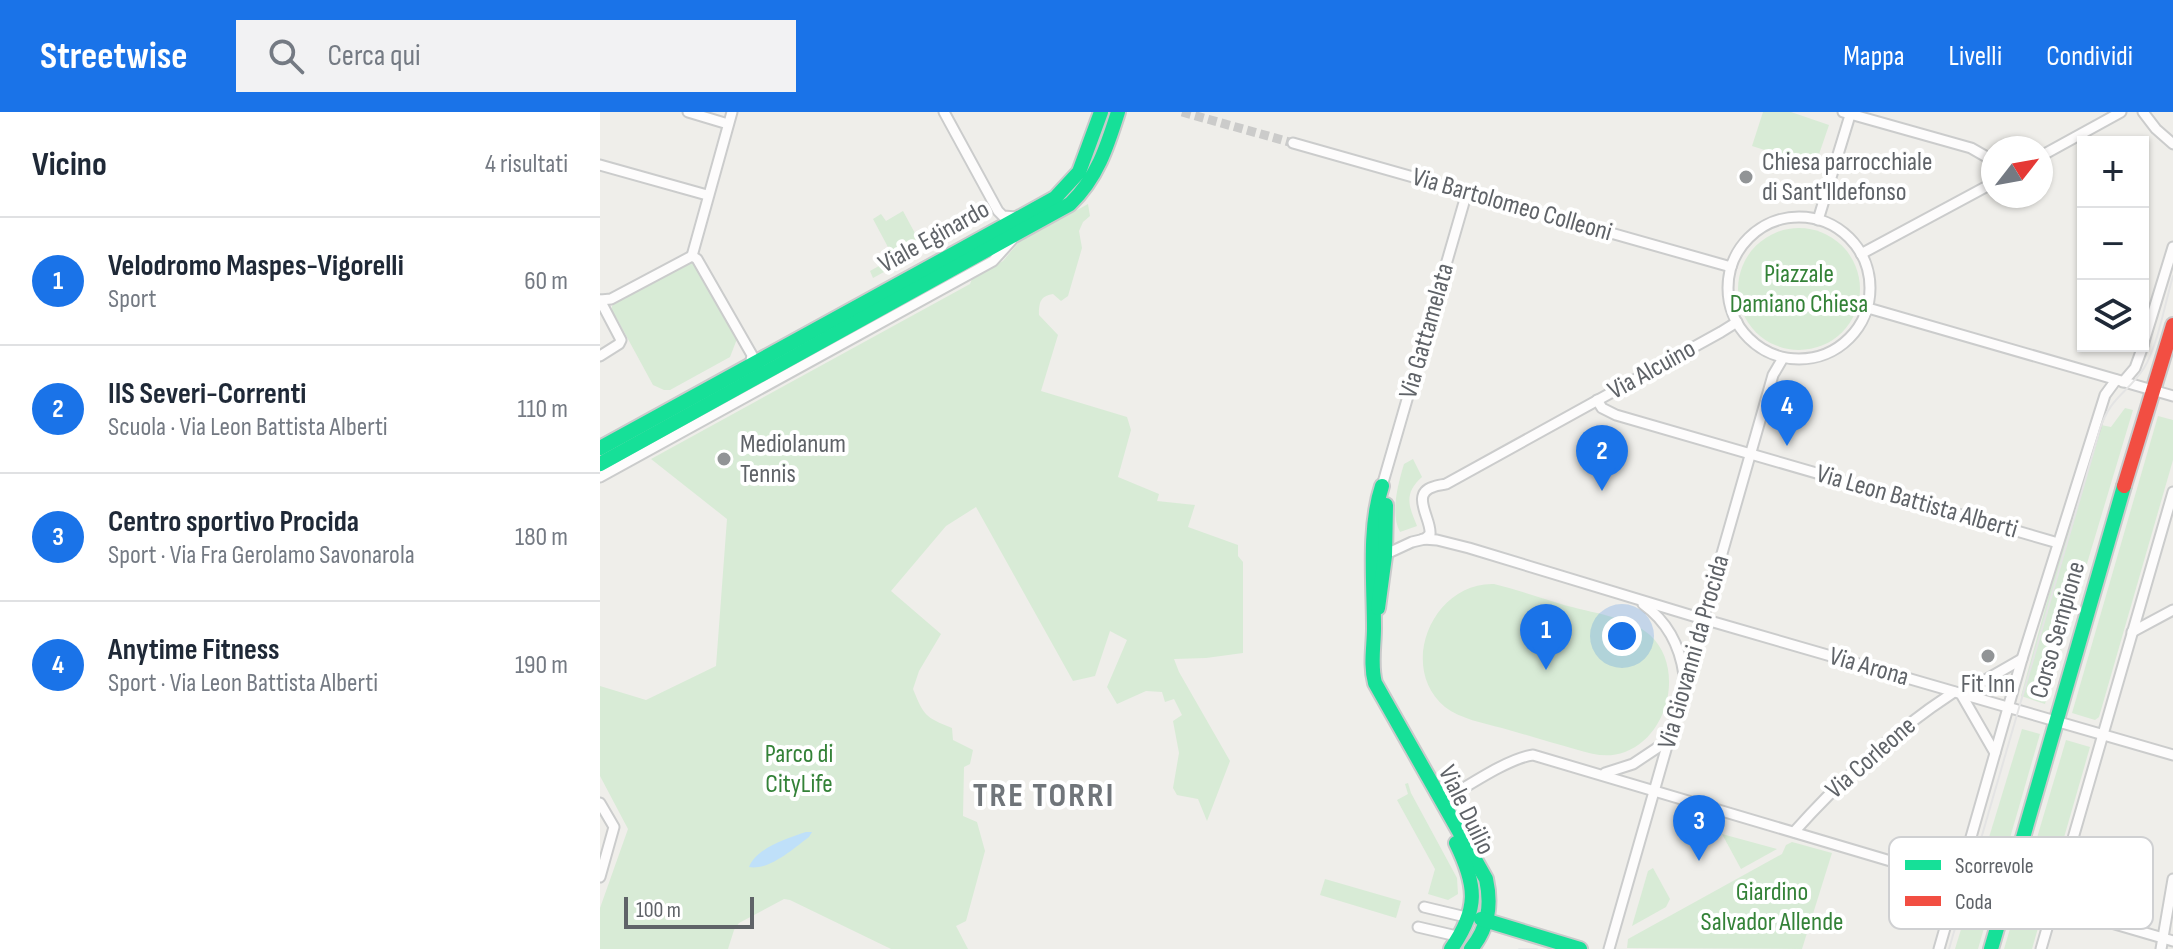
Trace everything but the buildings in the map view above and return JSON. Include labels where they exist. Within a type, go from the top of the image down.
[{"type":"main road","name":"Viale Eginardo","points":[[750,366],[926,269],[1070,204],[1087,188],[1099,169],[1118,112]]},
{"type":"main road","points":[[1109,139],[1116,126],[1132,112]]},
{"type":"main road","name":"Viale Eginardo","points":[[687,416],[803,358],[1021,224],[1075,179],[1099,115]]},
{"type":"main road","points":[[803,358],[800,349],[803,344],[900,290],[926,269]]},
{"type":"main road","name":"Corso Sempione","points":[[2024,837],[2173,325]]},
{"type":"main road","points":[[600,448],[687,416],[698,402],[743,377],[750,366]]},
{"type":"main road","points":[[600,464],[644,432],[750,366]]},
{"type":"main road","name":"Viale Duilio","points":[[1382,486],[1377,501],[1380,557],[1372,587],[1372,672],[1375,683],[1486,879],[1490,901],[1488,920]]},
{"type":"main road","name":"Viale Duilio","points":[[1413,751],[1427,789],[1469,868],[1473,904],[1470,918],[1456,943]]},
{"type":"main road","points":[[1470,918],[1488,920],[1580,949]]},
{"type":"main road","points":[[1456,943],[1479,947],[1488,920]]},
{"type":"main road","name":"Corso Sempione","points":[[1991,949],[1997,929]]},
{"type":"street","points":[[688,112],[728,124]]},
{"type":"street","points":[[600,356],[621,340],[600,300],[611,299],[692,256],[732,112]]},
{"type":"street","points":[[944,112],[998,211],[1021,224]]},
{"type":"street","points":[[2053,149],[2121,112]]},
{"type":"street","points":[[2143,112],[2173,144]]},
{"type":"street","points":[[1818,220],[1848,113],[1971,148],[1981,154]]},
{"type":"street","name":"Via Bartolomeo Colleoni","points":[[1293,143],[1731,267]]},
{"type":"street","points":[[600,165],[707,195]]},
{"type":"street","points":[[1861,254],[1981,189]]},
{"type":"street","name":"Via Gattamelata","points":[[1382,486],[1467,192]]},
{"type":"street","points":[[1793,217],[1818,220],[1842,231],[1861,254],[1869,275],[1868,308],[1858,328],[1836,349],[1814,358],[1783,358],[1757,346],[1737,322],[1728,294],[1731,267],[1749,237],[1769,223],[1793,217]]},
{"type":"street","name":"Corso Sempione","points":[[2149,325],[2173,247]]},
{"type":"street","points":[[692,256],[697,259],[752,355],[750,366]]},
{"type":"street","points":[[1868,308],[2173,396]]},
{"type":"street","name":"Via Alcuino","points":[[1423,539],[1429,536],[1431,530],[1422,506],[1428,489],[1439,486],[1737,322]]},
{"type":"street","name":"Corso Sempione","points":[[1971,837],[2022,659],[2105,395],[2135,368],[2141,352]]},
{"type":"street","name":"Viale Eginardo","points":[[600,477],[777,379],[803,358]]},
{"type":"street","name":"Via Giovanni da Procida","points":[[1609,949],[1773,375],[1783,358]]},
{"type":"street","name":"Via Leon Battista Alberti","points":[[1597,400],[1602,408],[1612,414],[2058,543]]},
{"type":"street","points":[[2073,837],[2173,492]]},
{"type":"street","points":[[1380,557],[1423,539]]},
{"type":"street","name":"Via Arona","points":[[1423,539],[1442,540],[2173,755]]},
{"type":"street","name":"Via Arona","points":[[1636,598],[1654,612],[1674,639],[1682,658],[1685,683]]},
{"type":"street","points":[[2132,632],[2173,610]]},
{"type":"street","name":"Corso Sempione","points":[[1958,693],[2022,659]]},
{"type":"street","points":[[1958,693],[1995,753]]},
{"type":"street","name":"Via Corleone","points":[[1794,832],[1835,787],[1885,741],[1958,693]]},
{"type":"street","points":[[1599,774],[1633,764],[1669,740]]},
{"type":"street","points":[[1442,801],[1524,756],[1533,755],[1889,860]]},
{"type":"street","points":[[600,803],[614,827],[600,877]]},
{"type":"street","points":[[2161,949],[2168,940],[2173,879]]},
{"type":"street","points":[[1424,907],[1470,918]]},
{"type":"street","points":[[1418,927],[1456,943]]},
{"type":"street","name":"Corso Sempione","points":[[1939,949],[1945,929]]},
{"type":"street","points":[[2041,949],[2047,929]]},
{"type":"street","points":[[2131,929],[2168,940]]},
{"type":"green space","points":[[1763,112],[1791,112],[1829,125],[1815,166],[1752,146]]},
{"type":"green space","name":"Parco di CityLife","points":[[1088,204],[1090,216],[1079,231],[1082,248],[1068,296],[1061,301],[1053,294],[1049,295],[1040,304],[1039,315],[1058,335],[1041,391],[1127,417],[1131,430],[1118,477],[1159,494],[1157,501],[1195,505],[1188,527],[1238,545],[1238,556],[1243,562],[1243,653],[1174,659],[1230,761],[1207,821],[1198,799],[1177,795],[1173,788],[1179,753],[1173,721],[1182,715],[1174,699],[1165,702],[1162,692],[1146,691],[1117,704],[1107,687],[1127,640],[1110,631],[1095,676],[1073,681],[976,507],[946,526],[891,591],[941,634],[919,671],[913,689],[920,705],[931,718],[952,728],[953,740],[973,750],[970,764],[964,767],[963,816],[977,822],[985,851],[966,921],[956,926],[968,949],[891,949],[784,899],[739,923],[728,949],[600,949],[600,908],[628,829],[600,776],[600,686],[646,700],[716,666],[727,519],[651,459],[970,284],[972,279],[1003,261],[1019,242]]},
{"type":"green space","points":[[903,211],[924,250],[873,278],[870,271],[886,262],[889,249],[873,219],[881,214],[886,221]]},
{"type":"green space","name":"Piazzale Damiano Chiesa","points":[[1799,228],[1822,233],[1842,246],[1855,266],[1860,289],[1855,312],[1842,332],[1822,345],[1799,350],[1776,345],[1756,332],[1743,312],[1738,289],[1743,266],[1756,246],[1776,233]]},
{"type":"green space","points":[[692,261],[737,339],[730,357],[670,390],[664,390],[653,385],[612,314],[612,306],[618,298],[622,299]]},
{"type":"green space","points":[[2125,408],[2133,410],[2045,704],[2021,696],[2096,424],[2111,427]]},
{"type":"green space","points":[[2158,416],[2173,420],[2173,460],[2099,717],[2095,720],[2072,713]]},
{"type":"green space","points":[[1413,459],[1422,477],[1412,489],[1409,500],[1417,526],[1400,532],[1395,508],[1397,490],[1404,464]]},
{"type":"green space","points":[[1494,584],[1621,620],[1650,635],[1661,649],[1669,682],[1661,716],[1640,744],[1619,754],[1596,754],[1472,720],[1445,707],[1431,690],[1424,671],[1423,650],[1429,630],[1439,611],[1454,597],[1472,587]]},
{"type":"green space","points":[[2022,729],[2040,734],[2010,837],[1989,837]]},
{"type":"green space","points":[[2066,740],[2090,747],[2064,837],[2037,837]]},
{"type":"green space","points":[[1408,783],[1457,878],[1458,894],[1448,900],[1428,894],[1435,869],[1397,800],[1408,794],[1405,784]]},
{"type":"green space","points":[[1722,834],[1777,849],[1741,869]]},
{"type":"green space","name":"Giardino Salvador Allende","points":[[1792,842],[1832,853],[1802,949],[1627,948],[1628,939],[1782,854],[1786,845]]},
{"type":"green space","points":[[1653,868],[1670,899],[1666,907],[1632,926],[1648,871]]},
{"type":"green space","points":[[1325,879],[1401,901],[1396,918],[1320,895]]},
{"type":"green space","points":[[1961,929],[1984,929],[1978,949],[1955,949]]},
{"type":"green space","points":[[2010,929],[2038,929],[2032,949],[2004,949]]},
{"type":"water","points":[[812,832],[781,858],[765,866],[749,867],[765,849]]},
{"type":"tunnel","points":[[1182,112],[1293,143]]},
{"type":"tram line","points":[[1982,837],[2100,429],[2109,409],[2149,359],[2173,276]]},
{"type":"tram line","points":[[1949,949],[1955,929]]},
{"type":"tram line","points":[[1519,949],[1537,949]]},
{"type":"traffic: fast","points":[[600,448],[1055,198],[1079,172],[1101,112]]},
{"type":"traffic: fast","points":[[600,464],[1070,204],[1094,173],[1118,112]]},
{"type":"traffic: fast","points":[[1382,486],[1373,538],[1372,662],[1375,683],[1486,879],[1489,898],[1487,916],[1471,949]]},
{"type":"traffic: fast","points":[[2023,837],[2124,486]]},
{"type":"traffic: fast","points":[[1378,608],[1385,556],[1386,505]]},
{"type":"traffic: fast","points":[[1451,949],[1467,922],[1472,897],[1468,872],[1456,843]]},
{"type":"traffic: fast","points":[[1481,919],[1580,949]]},
{"type":"traffic: fast","points":[[1991,949],[1997,929]]},
{"type":"traffic: jam","points":[[2124,486],[2173,325]]},
{"type":"place","name":"Chiesa parrocchiale di Sant'Ildefonso","points":[[1746,177]]},
{"type":"place","name":"Anytime Fitness","points":[[1787,446]]},
{"type":"place","name":"Mediolanum Tennis","points":[[724,459]]},
{"type":"place","name":"IIS Severi-Correnti","points":[[1602,491]]},
{"type":"place","name":"Fit Inn","points":[[1988,656]]},
{"type":"place","name":"Velodromo Maspes-Vigorelli","points":[[1546,670]]},
{"type":"place","name":"Centro sportivo Procida","points":[[1699,861]]},
{"type":"district","name":"TRE TORRI","points":[[1044,795]]}]
